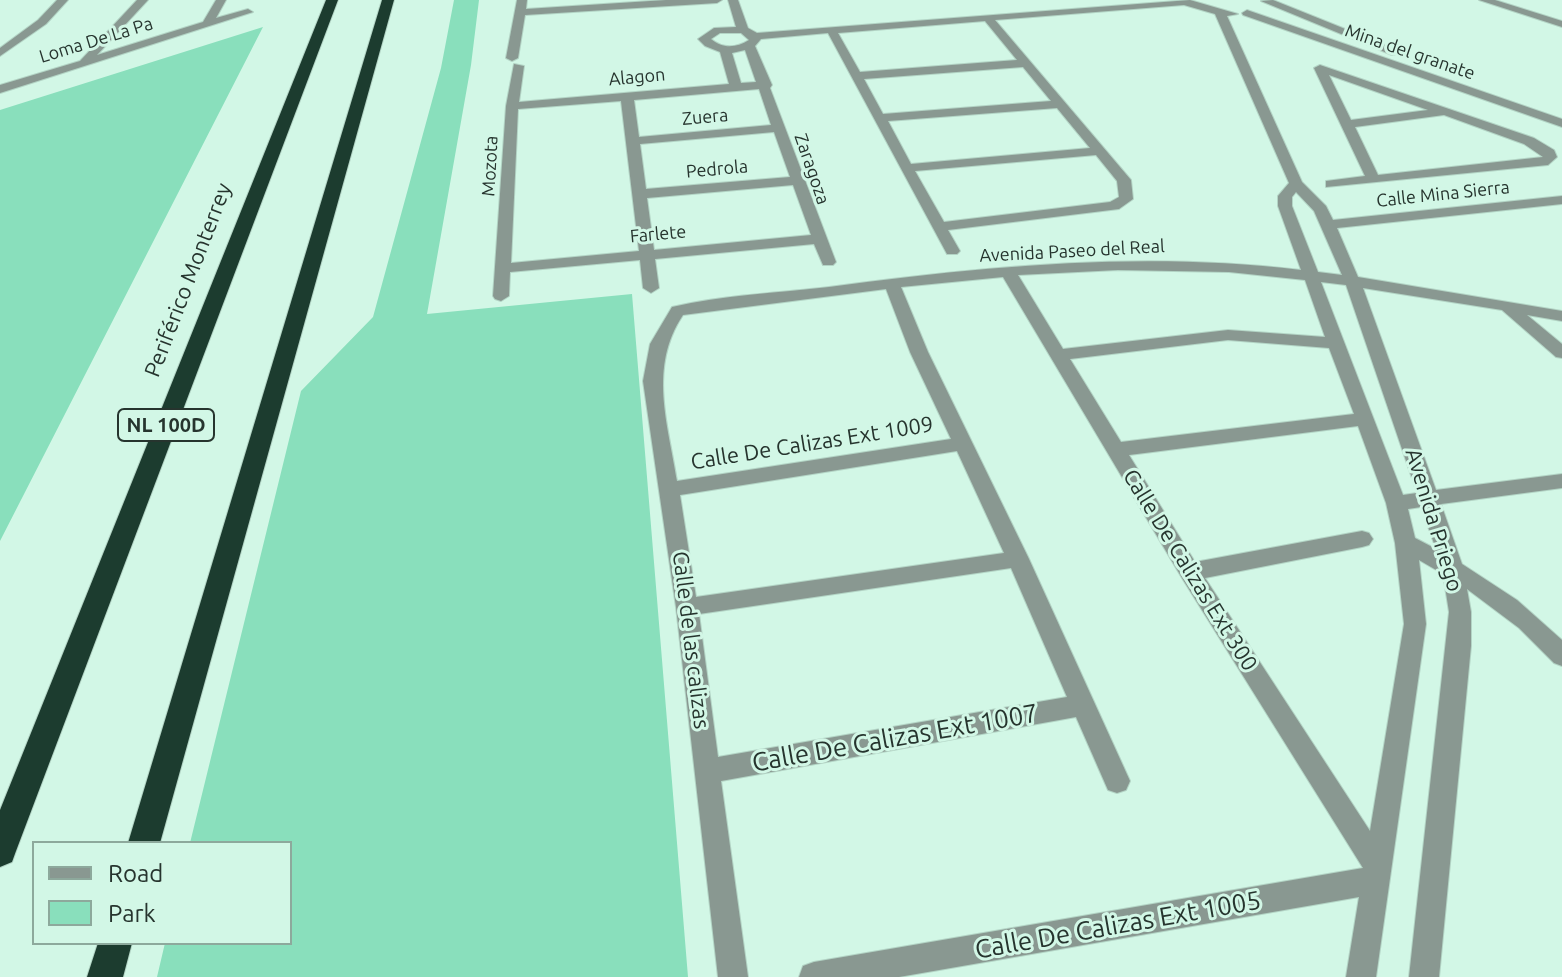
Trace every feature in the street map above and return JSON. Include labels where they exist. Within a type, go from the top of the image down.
[{"type":"highway","name":"Periférico Monterrey","points":[[0,851],[332,0]]},
{"type":"highway","points":[[145,841],[388,0]]},
{"type":"highway","points":[[105,977],[114,945]]},
{"type":"street","points":[[0,53],[42,22],[63,0]]},
{"type":"street","points":[[84,62],[143,0]]},
{"type":"street","points":[[207,25],[221,0]]},
{"type":"street","points":[[521,6],[717,0]]},
{"type":"street","points":[[733,0],[743,30],[752,41]]},
{"type":"street","points":[[1484,0],[1560,22]]},
{"type":"street","points":[[707,1],[718,30]]},
{"type":"street","points":[[743,30],[718,30],[704,39],[710,45],[725,49],[752,41],[832,31],[1183,1],[1220,13],[1247,13],[1260,10],[1265,1],[1420,63],[1562,111]]},
{"type":"street","name":"Mozota","points":[[501,296],[521,6]]},
{"type":"street","name":"Loma De La Pa","points":[[0,89],[248,12]]},
{"type":"street","name":"Avenida Priego","points":[[1220,13],[1296,184],[1316,203],[1353,283],[1453,568],[1460,612],[1459,646],[1424,977]]},
{"type":"street","name":"Mina del granate","points":[[1247,13],[1562,123]]},
{"type":"street","points":[[939,227],[1114,206],[1126,199],[1124,180],[988,18]]},
{"type":"street","points":[[832,31],[952,251]]},
{"type":"street","name":"Zaragoza","points":[[752,41],[796,181],[828,262]]},
{"type":"street","points":[[725,49],[736,88]]},
{"type":"street","points":[[1320,68],[1349,50]]},
{"type":"street","points":[[1346,76],[1376,60]]},
{"type":"street","points":[[857,76],[1026,63]]},
{"type":"street","points":[[1320,68],[1529,141],[1549,153],[1550,157],[1548,161],[1331,184]]},
{"type":"street","points":[[1320,68],[1373,179]]},
{"type":"street","name":"Alagon","points":[[512,106],[766,85]]},
{"type":"street","points":[[627,96],[651,288]]},
{"type":"street","points":[[879,118],[1060,104]]},
{"type":"street","points":[[1347,124],[1445,111]]},
{"type":"street","name":"Zuera","points":[[633,141],[780,128]]},
{"type":"street","points":[[907,168],[1100,151]]},
{"type":"street","name":"Pedrola","points":[[641,194],[796,181]]},
{"type":"street","name":"Avenida Priego","points":[[1296,184],[1285,196],[1285,206],[1396,503],[1406,543],[1415,624],[1361,977]]},
{"type":"street","name":"Calle Mina Sierra","points":[[1327,225],[1562,200]]},
{"type":"street","name":"Farlete","points":[[503,268],[818,239]]},
{"type":"street","name":"Avenida Paseo del Real","points":[[678,311],[1008,272],[1159,266],[1312,277],[1562,316]]},
{"type":"street","name":"Calle De Calizas Ext 300","points":[[1008,272],[1376,873]]},
{"type":"street","points":[[892,284],[961,444],[1018,559],[1117,781]]},
{"type":"street","points":[[1508,307],[1562,353]]},
{"type":"street","name":"Calle de las calizas","points":[[678,311],[659,340],[652,360],[652,381],[671,489],[733,977]]},
{"type":"street","points":[[1057,355],[1228,335],[1335,343]]},
{"type":"street","points":[[1115,450],[1366,419]]},
{"type":"street","name":"Calle De Calizas Ext 1009","points":[[671,489],[961,444]]},
{"type":"street","points":[[1396,503],[1562,481]]},
{"type":"street","points":[[1190,572],[1362,539]]},
{"type":"street","points":[[1406,543],[1453,568],[1511,606],[1562,656]]},
{"type":"street","points":[[687,607],[1018,559]]},
{"type":"street","name":"Calle De Calizas Ext 1007","points":[[708,771],[1081,705]]},
{"type":"street","name":"Calle De Calizas Ext 1005","points":[[814,977],[1376,873]]},
{"type":"green space","points":[[454,0],[479,0],[471,65],[427,314],[632,294],[688,977],[157,977],[165,945],[292,945],[292,841],[190,841],[301,391],[373,317],[441,68]]},
{"type":"green space","points":[[263,27],[0,541],[0,110]]}]
